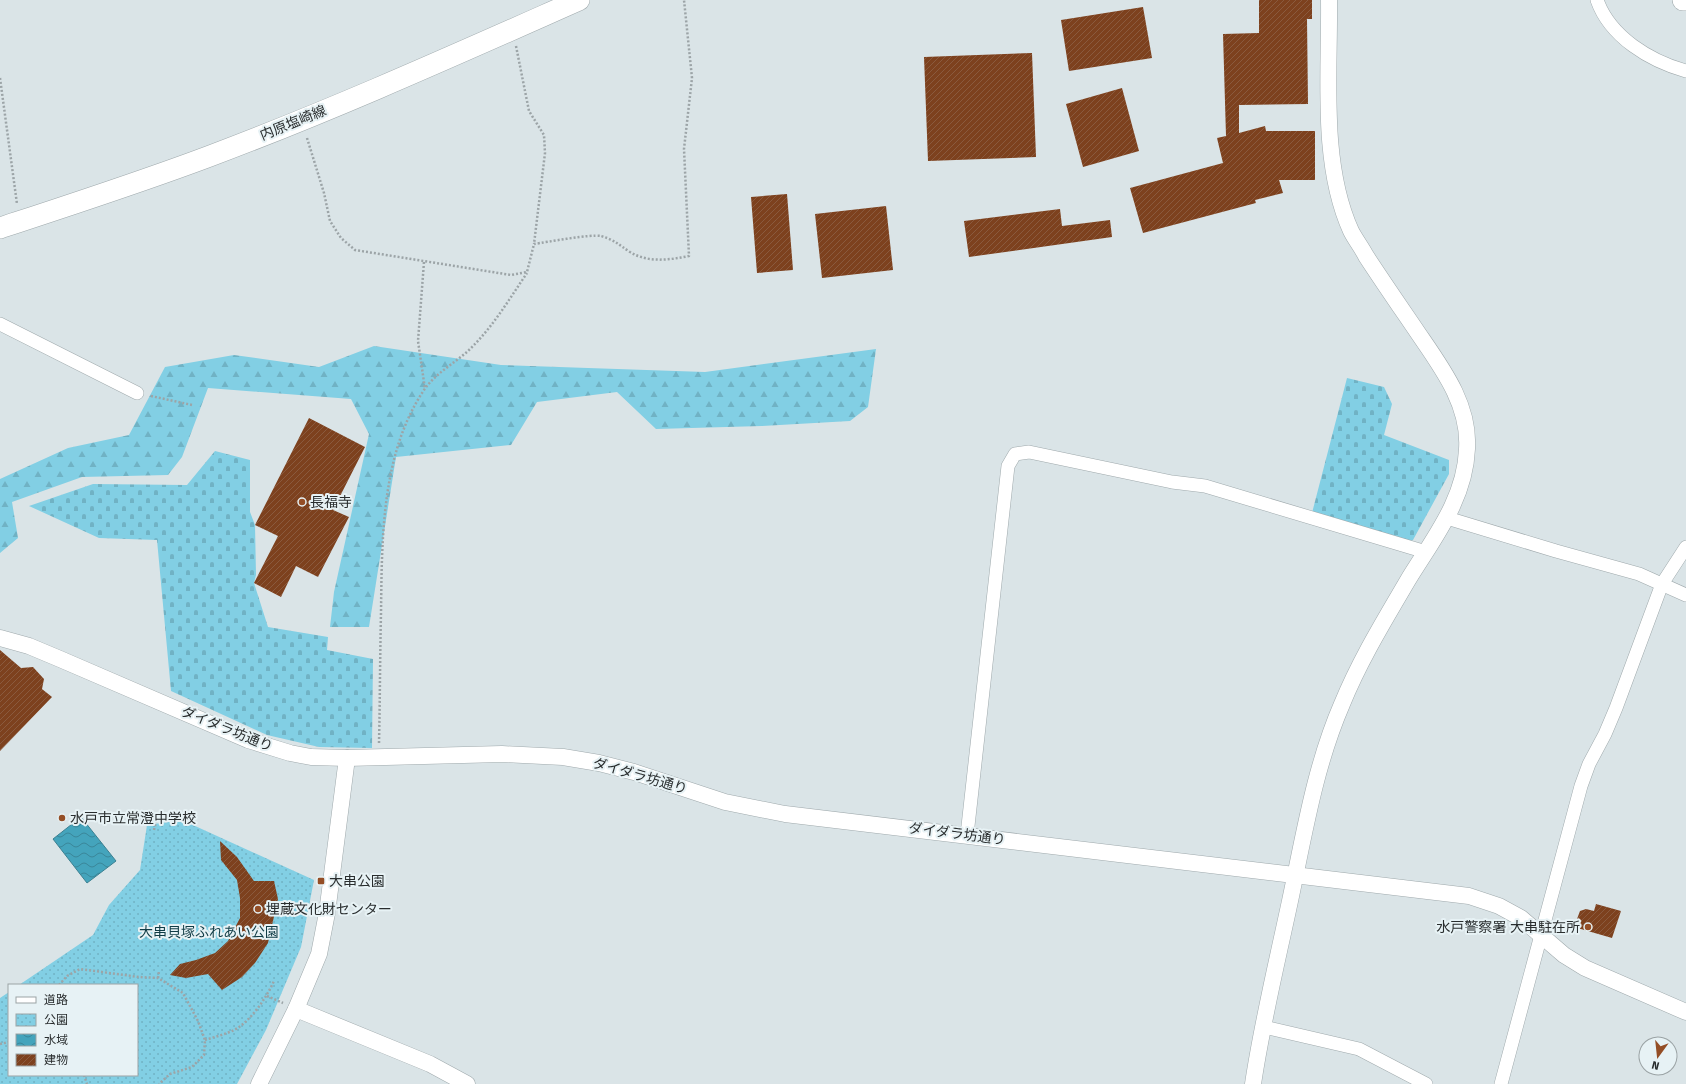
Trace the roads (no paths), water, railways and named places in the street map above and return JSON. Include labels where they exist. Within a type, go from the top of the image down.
[{"type":"main road","name":"内原塩崎線","points":[[0,228],[132,184],[301,120],[511,31],[579,0]]},
{"type":"street","points":[[1253,1084],[1313,793],[1324,752],[1340,706],[1364,655],[1447,518],[1460,492],[1466,465],[1468,446],[1460,402],[1447,375],[1376,271],[1351,231],[1334,169],[1330,119],[1329,0]]},
{"type":"street","points":[[1597,0],[1602,14],[1634,47],[1651,58],[1686,71]]},
{"type":"street","points":[[0,324],[137,393]]},
{"type":"street","points":[[967,835],[1008,466],[1015,454],[1029,452],[1172,482],[1205,486],[1426,552]]},
{"type":"street","points":[[1447,518],[1639,574],[1686,595]]},
{"type":"street","points":[[1501,1084],[1540,935],[1587,771],[1616,708],[1662,584],[1686,547]]},
{"type":"street","name":"ダイダラ坊通り","points":[[0,638],[29,646],[54,656],[268,747],[311,757],[347,758],[502,754],[564,757],[599,763],[634,772],[725,802],[785,814],[1296,874],[1469,896],[1499,906],[1516,915],[1540,935],[1585,968],[1686,1012]]},
{"type":"street","points":[[259,1084],[314,969],[324,936],[347,758]]},
{"type":"street","points":[[296,1008],[430,1064],[467,1084]]},
{"type":"street","points":[[1264,1027],[1359,1049],[1426,1084]]},
{"type":"water","points":[[81,817],[116,861],[87,883],[53,839]]},
{"type":"place","name":"長福寺","points":[[302,502]]},
{"type":"place","name":"水戸市立常澄中学校","points":[[62,818]]},
{"type":"place","name":"大串公園","points":[[321,881]]},
{"type":"place","name":"埋蔵文化財センター","points":[[258,909]]},
{"type":"place","name":"水戸警察署 大串駐在所","points":[[1588,927]]},
{"type":"park label","name":"大串貝塚ふれあい公園","points":[[209,932]]}]
